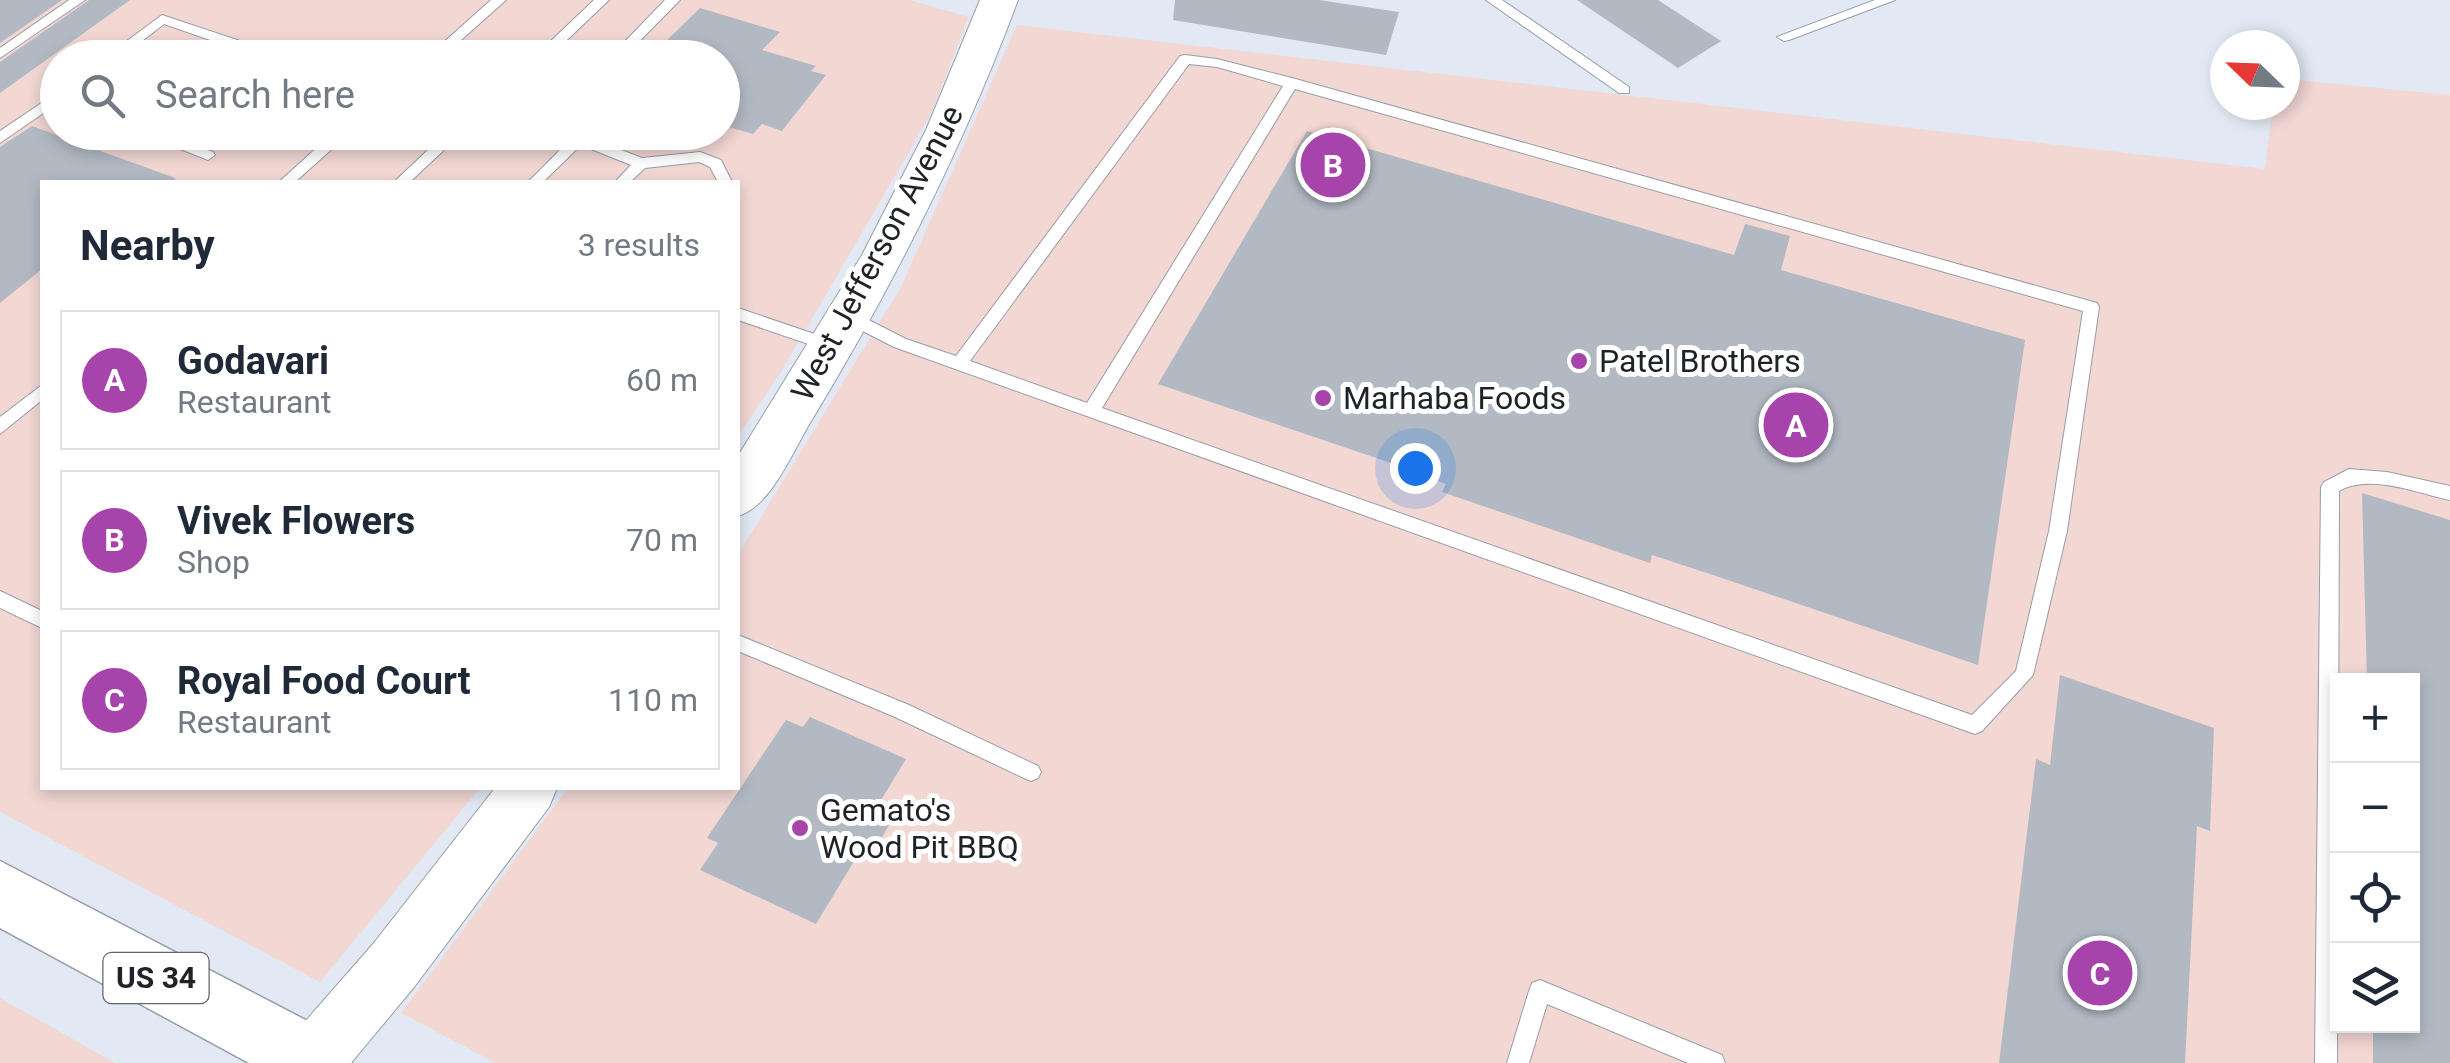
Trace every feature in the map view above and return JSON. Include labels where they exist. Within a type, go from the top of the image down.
[{"type":"main road","name":"US 34","points":[[0,893],[314,1062]]},
{"type":"street","name":"West Jefferson Avenue","points":[[740,493],[840,332],[952,119],[999,0]]},
{"type":"street","points":[[314,1062],[527,790]]},
{"type":"lane","points":[[0,54],[78,0]]},
{"type":"lane","points":[[453,40],[499,0]]},
{"type":"lane","points":[[559,40],[602,0]]},
{"type":"lane","points":[[633,40],[673,0]]},
{"type":"lane","points":[[1493,0],[1624,90]]},
{"type":"lane","points":[[1784,37],[1888,0]]},
{"type":"lane","points":[[134,40],[162,19],[224,40]]},
{"type":"lane","points":[[740,314],[900,344],[1975,725],[2024,675],[2058,531],[2091,306],[1292,82],[1185,59],[959,364]]},
{"type":"lane","points":[[1091,411],[1292,82]]},
{"type":"lane","points":[[0,138],[40,110]]},
{"type":"lane","points":[[194,150],[208,155]]},
{"type":"lane","points":[[288,180],[323,150]]},
{"type":"lane","points":[[403,180],[436,150]]},
{"type":"lane","points":[[537,180],[569,150]]},
{"type":"lane","points":[[605,150],[641,162],[700,158],[716,164],[724,180]]},
{"type":"lane","points":[[624,180],[641,162]]},
{"type":"lane","points":[[0,427],[40,393]]},
{"type":"lane","points":[[2326,1063],[2330,488],[2349,476],[2388,479],[2450,493]]},
{"type":"lane","points":[[0,598],[40,619]]},
{"type":"lane","points":[[740,644],[902,711],[1031,772]]},
{"type":"lane","points":[[1518,1063],[1540,991],[1714,1063]]},
{"type":"shaded area","points":[[0,0],[909,0],[969,17],[931,114],[784,367],[740,433],[740,180],[40,180],[40,790],[478,790],[320,982],[0,812]]},
{"type":"shaded area","points":[[1017,25],[2265,169],[2271,120],[2300,120],[2300,80],[2450,95],[2450,1063],[496,1063],[401,1013],[567,790],[740,790],[740,552],[901,287]]},
{"type":"shaded area","points":[[0,998],[115,1063],[0,1063]]},
{"type":"building","points":[[0,0],[62,0],[0,43]]},
{"type":"building","points":[[89,0],[130,0],[74,40],[40,40],[40,64],[0,93],[0,62]]},
{"type":"building","points":[[1175,0],[1319,0],[1399,12],[1386,55],[1173,20]]},
{"type":"building","points":[[1577,0],[1658,0],[1721,41],[1678,68]]},
{"type":"building","points":[[700,8],[780,32],[762,50],[816,66],[811,71],[826,75],[782,131],[762,124],[753,134],[740,130],[740,40],[667,40]]},
{"type":"building","points":[[32,126],[40,129],[40,150],[98,150],[175,178],[40,180],[40,271],[0,303],[0,147]]},
{"type":"building","points":[[1307,131],[1734,255],[1745,224],[1790,236],[1781,270],[2025,340],[1978,665],[1652,555],[1650,563],[1442,492],[1446,484],[1158,384]]},
{"type":"building","points":[[2362,493],[2450,520],[2450,1063],[2373,1063],[2373,1033],[2420,1033],[2420,673],[2367,673]]},
{"type":"building","points":[[2060,675],[2214,728],[2210,831],[2197,826],[2185,1063],[1999,1063],[2036,759],[2050,765]]},
{"type":"building","name":"Gemato's Wood Pit BBQ","points":[[810,717],[906,759],[875,810],[893,818],[870,858],[859,853],[816,924],[700,870],[718,843],[707,838],[786,720],[803,727]]},
{"type":"place","name":"Vivek Flowers","points":[[1333,165]]},
{"type":"place","name":"Patel Brothers","points":[[1579,361]]},
{"type":"place","name":"Marhaba Foods","points":[[1323,398]]},
{"type":"place","name":"Godavari","points":[[1796,425]]},
{"type":"place","name":"Gemato's Wood Pit BBQ","points":[[800,828]]},
{"type":"place","name":"Royal Food Court","points":[[2100,973]]}]
